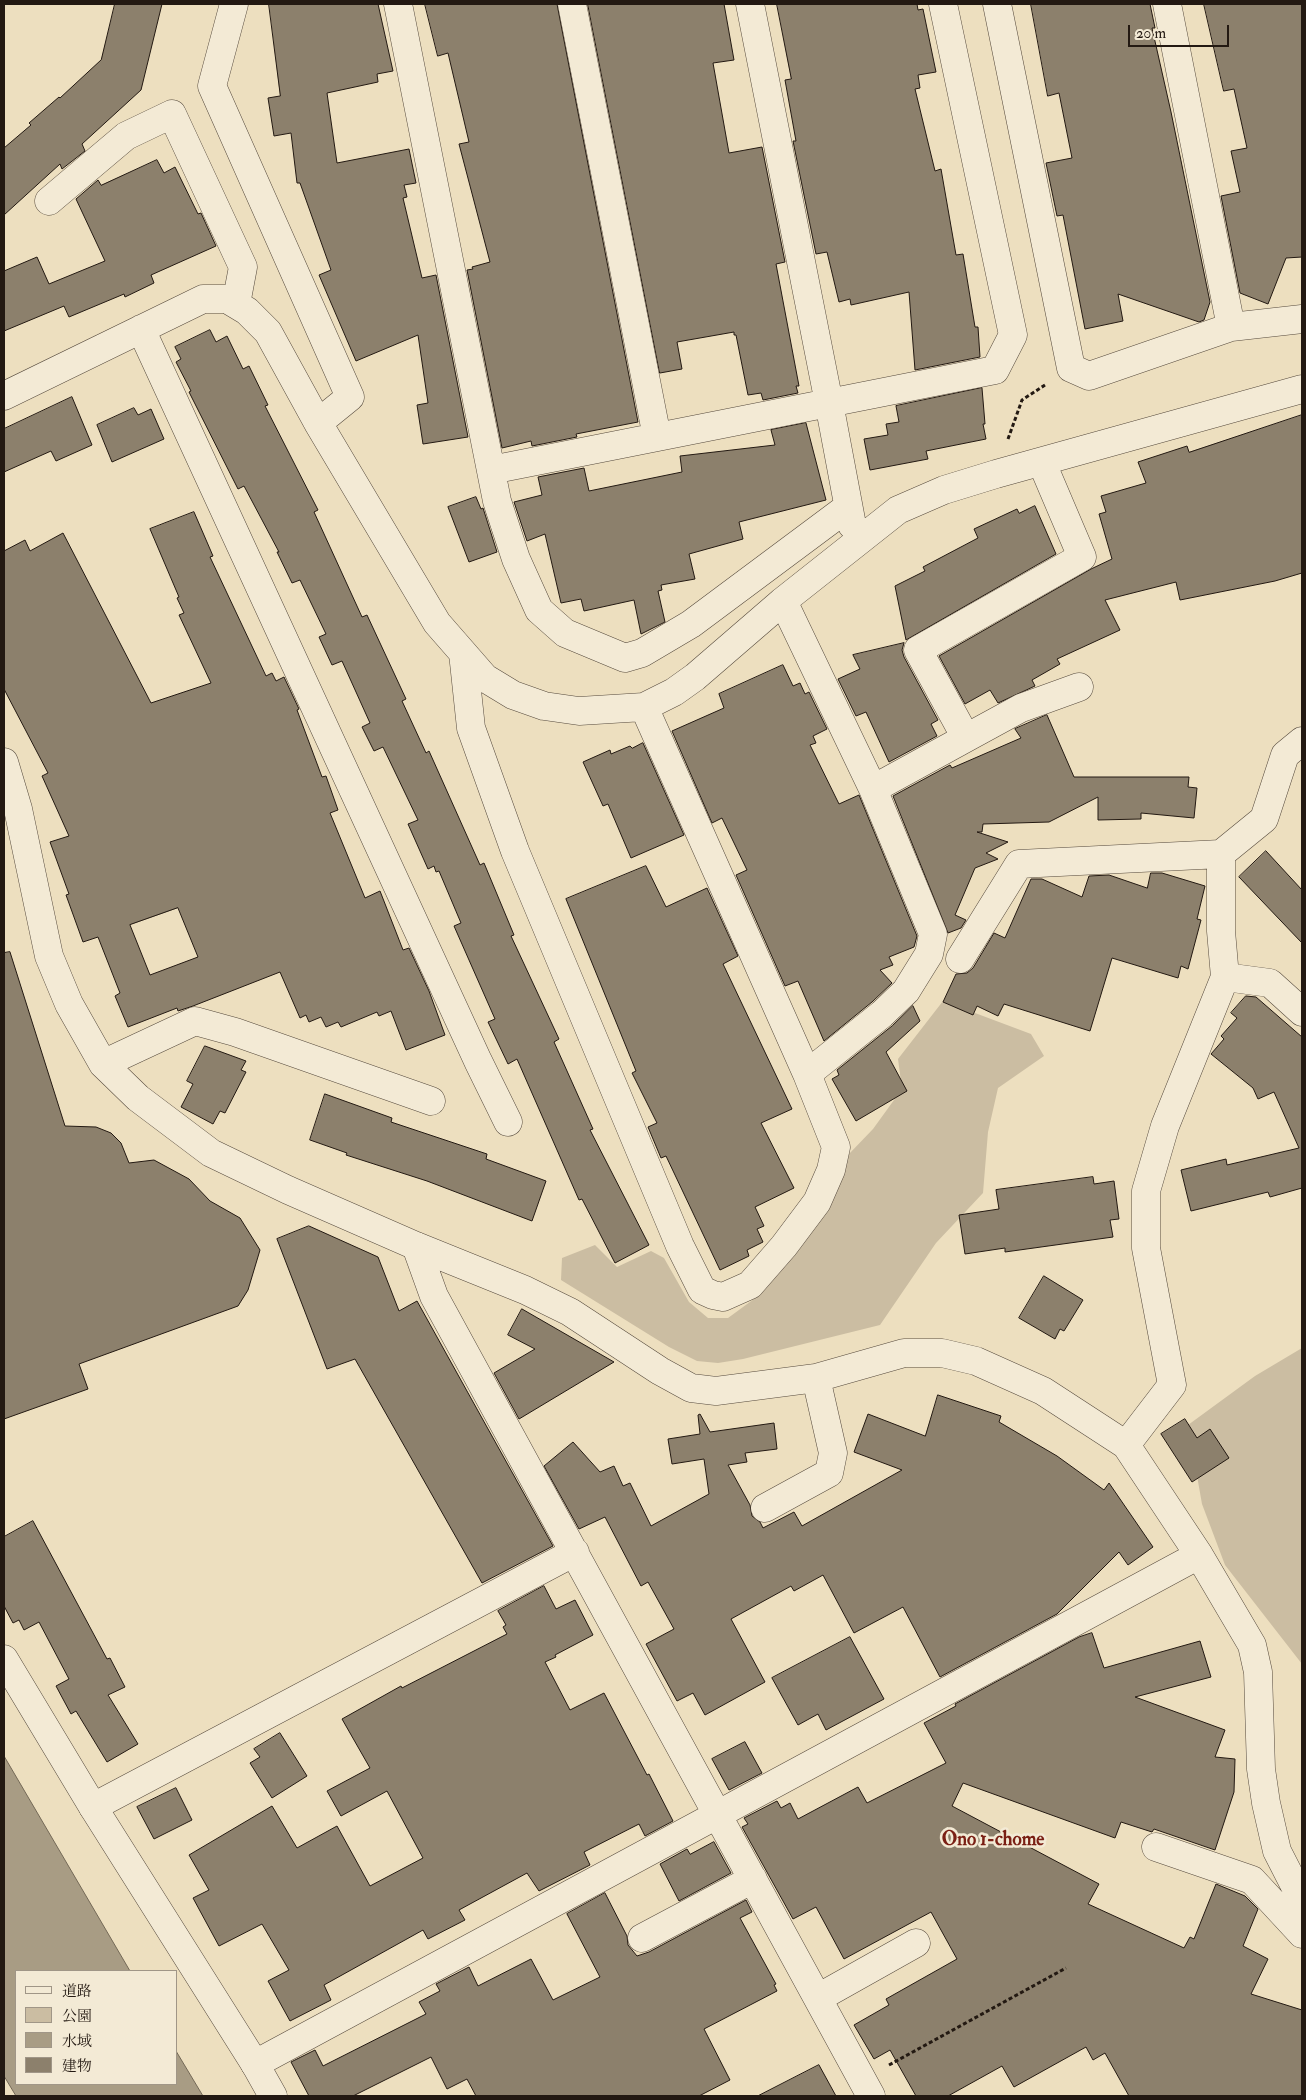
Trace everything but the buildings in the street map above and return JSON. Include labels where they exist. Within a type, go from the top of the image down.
[{"type":"street","points":[[234,4],[212,86],[350,397],[318,423]]},
{"type":"street","points":[[398,4],[497,501],[516,559],[539,610],[565,633],[625,658],[642,653],[691,624],[848,507]]},
{"type":"street","points":[[572,4],[658,437]]},
{"type":"street","points":[[750,4],[830,403],[855,542]]},
{"type":"street","points":[[491,470],[995,370],[1013,335],[943,4]]},
{"type":"street","points":[[997,4],[1071,368],[1089,376],[1231,327],[1302,319]]},
{"type":"street","points":[[1167,4],[1231,327]]},
{"type":"street","points":[[49,201],[126,136],[172,114],[243,267],[236,304]]},
{"type":"street","points":[[4,396],[203,299],[227,299],[247,311],[268,332],[318,423],[437,623],[485,678],[513,695],[544,706],[579,711],[644,707],[674,692],[695,677],[855,542],[898,510],[944,490],[996,474],[1042,463],[1302,389]]},
{"type":"street","points":[[141,329],[478,1061],[508,1122]]},
{"type":"street","points":[[966,738],[918,650],[1082,557],[1042,463]]},
{"type":"street","points":[[783,601],[873,789],[933,934],[929,954],[906,991],[882,1014],[807,1074]]},
{"type":"street","points":[[463,653],[471,728],[515,851],[680,1246],[702,1290],[723,1298],[750,1286],[784,1246],[817,1202],[831,1170],[836,1147],[807,1074],[644,707]]},
{"type":"street","points":[[873,789],[1022,708],[1080,687]]},
{"type":"street","points":[[960,959],[1019,864],[1221,854],[1264,819],[1286,755],[1302,741]]},
{"type":"street","points":[[4,762],[18,809],[49,956],[68,1004],[103,1064],[138,1098],[211,1152],[288,1190],[416,1246],[525,1290],[570,1312],[660,1371],[690,1388],[716,1391],[816,1378],[904,1353],[942,1353],[976,1361],[1043,1391],[1126,1445],[1199,1555],[1252,1645],[1258,1672],[1261,1769],[1266,1804],[1276,1851],[1302,1900]]},
{"type":"street","points":[[1126,1445],[1172,1385],[1146,1248],[1146,1191],[1165,1126],[1226,976],[1221,931],[1221,854]]},
{"type":"street","points":[[1226,976],[1270,983],[1302,1012]]},
{"type":"street","points":[[103,1064],[195,1021],[235,1032],[431,1101]]},
{"type":"street","points":[[416,1246],[434,1296],[866,2088]]},
{"type":"street","points":[[765,1508],[829,1473],[833,1453],[816,1378]]},
{"type":"street","points":[[93,1806],[575,1552]]},
{"type":"street","points":[[255,2064],[717,1813],[1199,1555]]},
{"type":"street","points":[[4,1659],[273,2096]]},
{"type":"street","points":[[1156,1846],[1252,1880],[1302,1934]]},
{"type":"street","points":[[642,1938],[753,1878]]},
{"type":"street","points":[[818,1998],[916,1943]]},
{"type":"path","points":[[996,474],[1022,400],[1071,368]]},
{"type":"path","points":[[866,2088],[1066,1968]]},
{"type":"green space","points":[[943,1001],[1031,1034],[1044,1056],[998,1088],[988,1132],[983,1193],[936,1243],[880,1325],[743,1359],[718,1363],[697,1361],[669,1347],[561,1280],[562,1258],[595,1245],[617,1267],[651,1251],[664,1258],[689,1302],[708,1318],[728,1318],[754,1299],[789,1258],[826,1201],[849,1154],[873,1129],[902,1089],[898,1059]]},
{"type":"green space","points":[[1302,1348],[1302,1664],[1225,1565],[1202,1504],[1188,1425],[1255,1376]]},
{"type":"water","points":[[4,1756],[129,1970],[15,1970],[15,2085],[178,2085],[178,2054],[203,2096],[16,2096],[4,2076]]},
{"type":"district","name":"Ono 1-chome","points":[[993,1841]]}]
